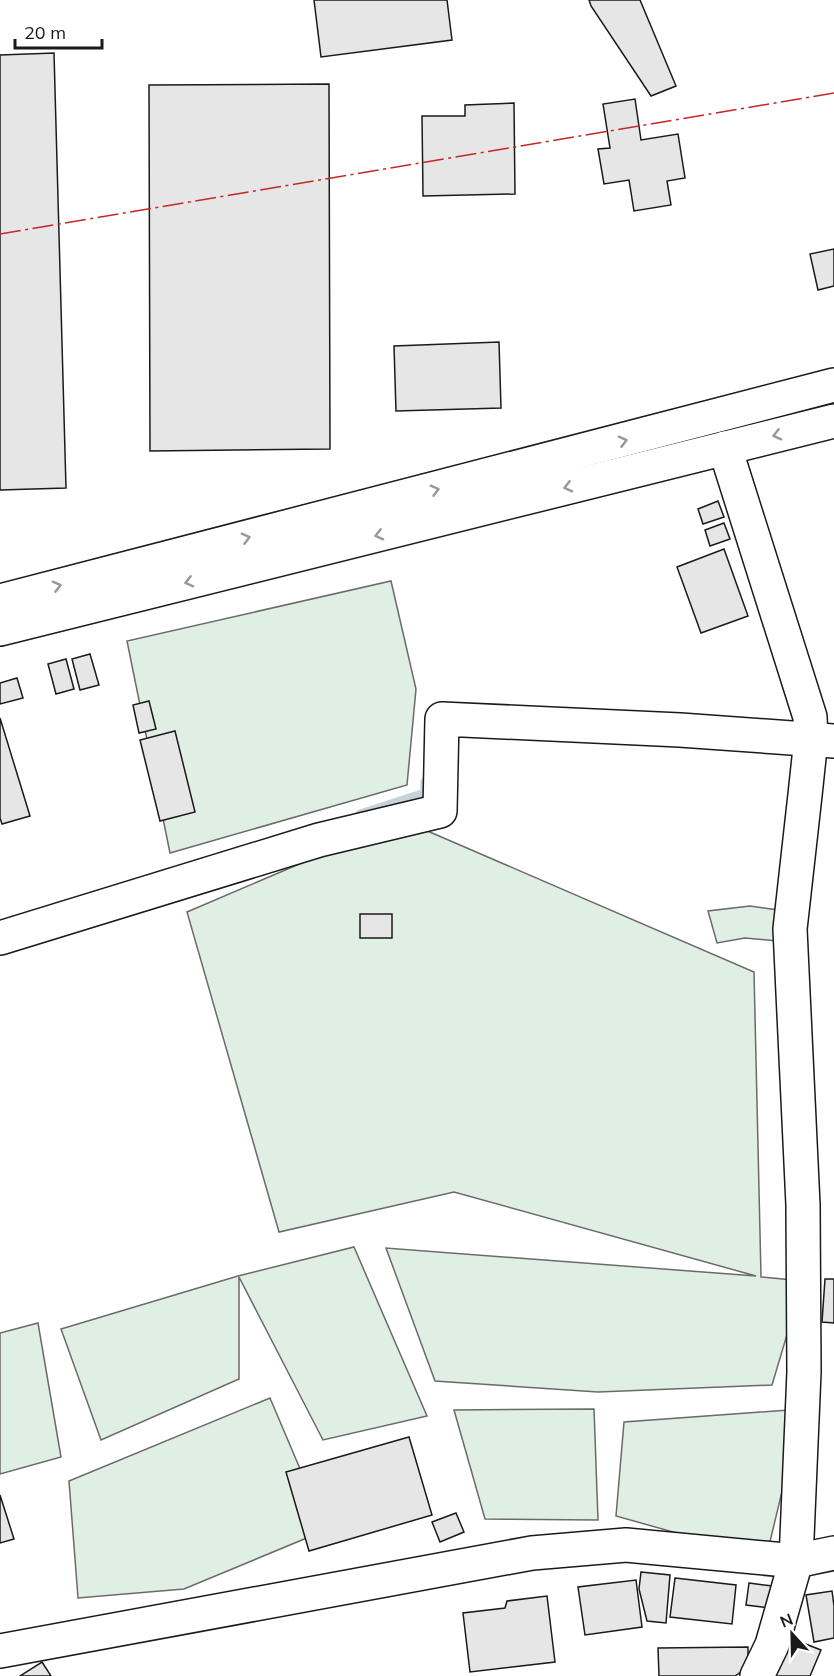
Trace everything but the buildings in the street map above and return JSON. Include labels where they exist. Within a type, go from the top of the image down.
[{"type":"street","points":[[0,601],[834,385]]},
{"type":"street","points":[[0,629],[834,421]]},
{"type":"street","points":[[725,448],[816,731],[790,929],[803,1205],[804,1372],[796,1561],[772,1645],[757,1676]]},
{"type":"street","points":[[0,938],[319,840],[440,811],[442,719],[680,730],[816,731]]},
{"type":"street","points":[[0,1651],[532,1553],[626,1545],[796,1561],[834,1553]]},
{"type":"green space","points":[[391,581],[416,689],[407,785],[170,853],[127,641]]},
{"type":"green space","points":[[402,820],[754,972],[761,1277],[803,1281],[772,1385],[598,1392],[435,1381],[386,1248],[756,1276],[454,1192],[279,1232],[187,912]]},
{"type":"green space","points":[[750,906],[778,910],[777,941],[745,938],[717,943],[708,911]]},
{"type":"green space","points":[[354,1247],[427,1416],[323,1440],[239,1277],[239,1379],[101,1440],[61,1329],[238,1276]]},
{"type":"green space","points":[[38,1323],[61,1457],[0,1474],[0,1333]]},
{"type":"green space","points":[[270,1398],[326,1530],[184,1589],[78,1598],[69,1481]]},
{"type":"green space","points":[[594,1409],[598,1520],[485,1519],[454,1410]]},
{"type":"green space","points":[[802,1409],[766,1558],[616,1516],[624,1422]]},
{"type":"waterway","points":[[360,814],[425,793],[425,782]]},
{"type":"power","points":[[0,234],[834,93]]}]
